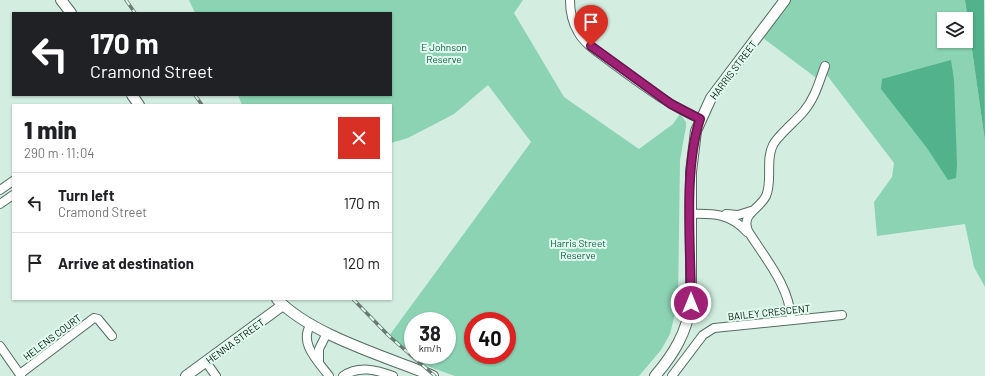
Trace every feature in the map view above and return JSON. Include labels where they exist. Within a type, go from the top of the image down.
[{"type":"street","points":[[61,0],[70,12]]},
{"type":"street","points":[[570,0],[570,14],[574,24],[584,40],[599,53],[671,104],[700,119]]},
{"type":"street","name":"HARRIS STREET","points":[[655,376],[680,342],[690,315],[690,214],[692,157],[700,119],[717,89],[785,0]]},
{"type":"street","points":[[791,319],[790,305],[784,289],[752,237],[746,222],[753,210],[763,201],[767,192],[770,154],[774,144],[809,104],[816,92],[824,66]]},
{"type":"street","points":[[0,190],[12,182]]},
{"type":"street","points":[[0,204],[12,196]]},
{"type":"street","points":[[690,214],[715,213],[738,215],[745,214],[753,210]]},
{"type":"street","points":[[715,213],[734,220],[752,237]]},
{"type":"street","points":[[280,302],[311,324],[327,333],[433,376]]},
{"type":"street","name":"HENNA STREET","points":[[186,376],[206,362],[280,302]]},
{"type":"street","name":"BAILEY CRESCENT","points":[[672,376],[703,335],[711,329],[791,319],[842,315]]},
{"type":"street","name":"HELENS COURT","points":[[20,375],[94,318],[98,319],[112,336]]},
{"type":"street","points":[[311,324],[306,332],[307,344],[329,376]]},
{"type":"street","points":[[322,366],[318,354],[327,333]]},
{"type":"street","points":[[0,346],[20,375]]},
{"type":"street","points":[[206,362],[216,376]]},
{"type":"street","points":[[343,376],[352,372],[364,370],[393,376]]},
{"type":"green space","name":"Harris Street Reserve","points":[[189,0],[523,0],[514,13],[564,97],[639,149],[673,124],[680,114],[686,122],[686,127],[680,160],[678,302],[670,334],[661,350],[639,376],[455,376],[423,364],[456,364],[456,312],[407,312],[531,142],[488,85],[454,114],[408,138],[392,143],[392,104],[242,104],[238,96],[392,96],[392,12],[195,12]]},
{"type":"green space","points":[[786,0],[965,0],[967,12],[937,12],[937,48],[972,48],[985,141],[985,287],[974,267],[965,224],[877,236],[874,202],[892,177],[894,163],[826,74],[819,80],[759,35]]},
{"type":"green space","name":"Harris Street Reserve","points":[[404,316],[404,348],[389,336]]},
{"type":"shaded area","points":[[965,0],[984,0],[985,141],[972,48],[973,12],[967,12]]},
{"type":"shaded area","points":[[951,60],[954,80],[957,165],[956,178],[948,180],[927,148],[881,89],[882,79]]},
{"type":"railway","points":[[126,0],[134,12]]},
{"type":"railway","points":[[196,96],[201,104]]},
{"type":"railway","points":[[354,300],[389,336],[435,376]]},
{"type":"route","points":[[591,46],[653,92],[671,104],[700,119],[696,131],[691,172],[691,303]]},
{"type":"park label","name":"E Johnson Reserve","points":[[444,52]]}]
